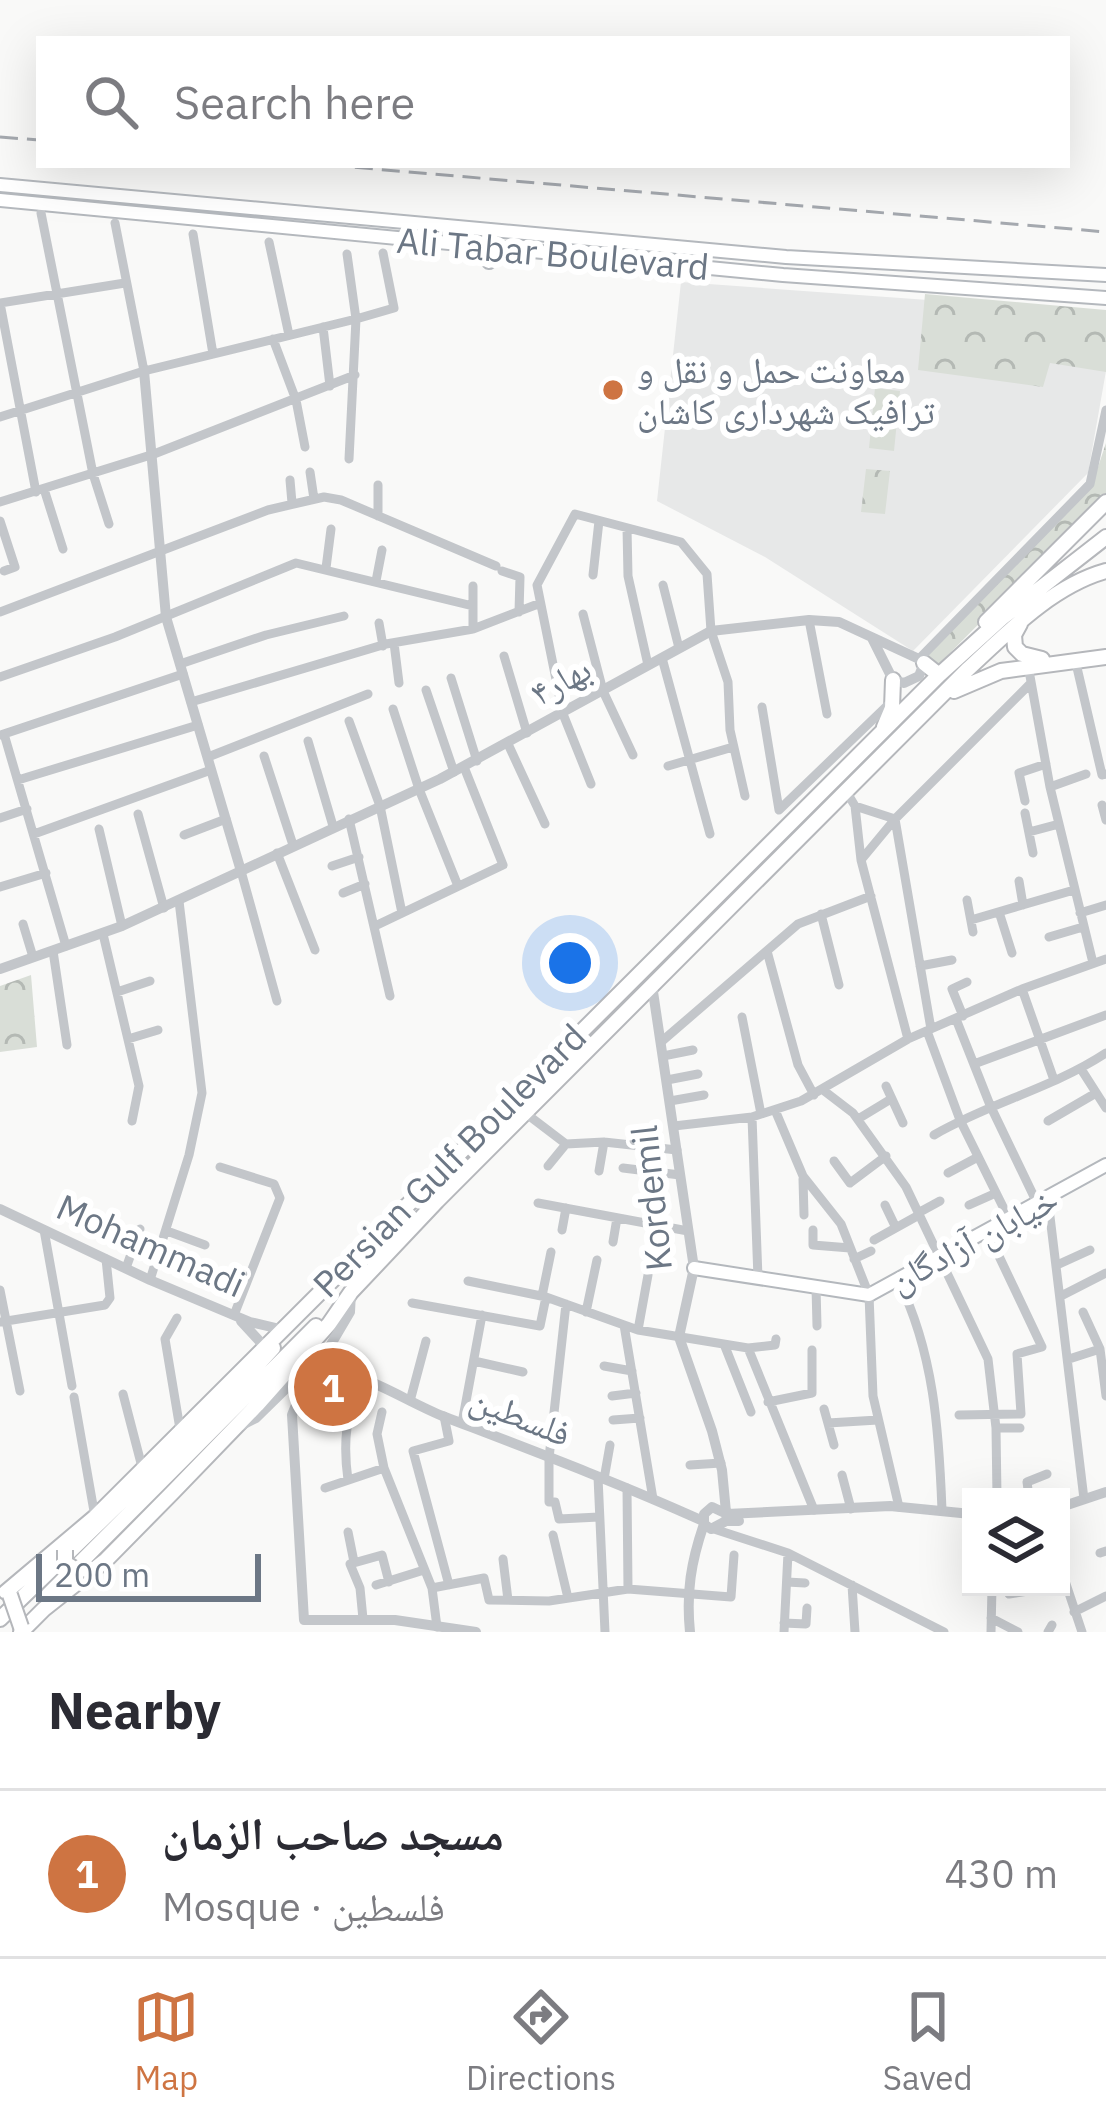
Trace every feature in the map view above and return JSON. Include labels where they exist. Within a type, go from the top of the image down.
[{"type":"highway","points":[[922,661],[939,675],[1106,502]]},
{"type":"highway","name":"Persian Gulf Boulevard","points":[[5,1592],[81,1530],[939,675],[1002,618],[1102,547]]},
{"type":"highway","name":"Persian Gulf Boulevard","points":[[18,1631],[106,1560],[234,1429],[329,1324],[351,1292],[524,1112],[917,720],[1021,622],[1071,586],[1106,571]]},
{"type":"highway","points":[[1021,622],[1014,638],[1018,650],[1053,661]]},
{"type":"highway","points":[[917,720],[970,682],[1028,665],[1106,657]]},
{"type":"highway","points":[[872,744],[886,722],[893,680]]},
{"type":"highway","points":[[0,1619],[219,1407],[334,1274]]},
{"type":"highway","points":[[5,1592],[18,1631],[351,1292]]},
{"type":"highway","points":[[81,1530],[65,1550],[65,1563],[78,1571],[173,1492]]},
{"type":"main road","name":"Ali Tabar Boulevard","points":[[0,185],[491,231],[873,262],[1106,275]]},
{"type":"main road","name":"Ali Tabar Boulevard","points":[[0,200],[489,254],[871,281],[909,291],[1106,298]]},
{"type":"main road","points":[[489,254],[491,231]]},
{"type":"main road","points":[[871,281],[873,262]]},
{"type":"main road","name":"خیابان آزادگان","points":[[694,1268],[869,1295],[1106,1166]]},
{"type":"street","points":[[41,213],[93,474],[109,524]]},
{"type":"street","points":[[115,223],[144,371],[166,617],[277,1001]]},
{"type":"street","points":[[193,234],[213,354]]},
{"type":"street","points":[[269,242],[290,335]]},
{"type":"street","points":[[347,254],[356,319],[349,459]]},
{"type":"street","points":[[0,417],[144,371],[394,308],[383,254]]},
{"type":"street","points":[[63,549],[40,490],[0,303],[125,284]]},
{"type":"street","points":[[323,327],[330,386]]},
{"type":"street","points":[[273,339],[296,400],[305,447]]},
{"type":"street","points":[[0,502],[154,454],[355,375]]},
{"type":"street","points":[[872,638],[893,680],[911,682],[919,676],[922,661],[1090,484],[1106,410]]},
{"type":"street","points":[[310,472],[314,499]]},
{"type":"street","points":[[290,480],[292,503]]},
{"type":"street","points":[[378,485],[378,516]]},
{"type":"street","points":[[0,612],[292,503],[333,498],[520,578],[519,611]]},
{"type":"street","points":[[591,784],[563,714],[538,604],[537,585],[574,514],[681,542],[709,579],[711,631],[728,682],[733,747],[745,796]]},
{"type":"street","points":[[0,521],[15,567],[4,572]]},
{"type":"street","points":[[593,575],[599,521]]},
{"type":"street","points":[[627,528],[628,576],[648,665]]},
{"type":"street","points":[[326,568],[331,529]]},
{"type":"street","points":[[376,581],[382,550]]},
{"type":"street","points":[[0,677],[166,617],[288,566],[326,568],[473,606]]},
{"type":"street","points":[[663,585],[679,648]]},
{"type":"street","points":[[473,586],[473,629]]},
{"type":"street","points":[[191,702],[388,644],[473,629],[538,604]]},
{"type":"street","points":[[583,614],[603,691],[633,755]]},
{"type":"street","points":[[66,946],[2,735],[266,635],[344,616]]},
{"type":"street","points":[[809,620],[827,714]]},
{"type":"street","name":"بهار۴","points":[[0,969],[164,908],[459,770],[711,631],[809,620],[845,623],[922,661]]},
{"type":"street","points":[[379,622],[398,676],[414,666]]},
{"type":"street","points":[[504,656],[527,733]]},
{"type":"street","points":[[662,658],[710,834]]},
{"type":"street","points":[[1076,659],[1102,775],[1106,774]]},
{"type":"street","points":[[1028,665],[1050,787],[1093,963]]},
{"type":"street","points":[[451,678],[477,761]]},
{"type":"street","points":[[861,860],[895,819],[1031,683]]},
{"type":"street","points":[[375,926],[502,865],[426,690]]},
{"type":"street","points":[[34,834],[368,694]]},
{"type":"street","points":[[779,811],[893,700]]},
{"type":"street","points":[[762,707],[779,811],[789,825]]},
{"type":"street","points":[[393,710],[458,886]]},
{"type":"street","points":[[350,721],[380,806],[403,913]]},
{"type":"street","points":[[18,781],[198,725]]},
{"type":"street","points":[[308,741],[333,826]]},
{"type":"street","points":[[508,744],[545,824]]},
{"type":"street","points":[[668,766],[733,747]]},
{"type":"street","points":[[265,756],[293,845]]},
{"type":"street","points":[[1033,853],[1019,773],[1046,764]]},
{"type":"street","points":[[1050,787],[1086,774]]},
{"type":"street","points":[[846,791],[855,806],[861,860],[908,1039]]},
{"type":"street","points":[[855,806],[895,819]]},
{"type":"street","points":[[0,818],[27,808]]},
{"type":"street","points":[[138,814],[164,908]]},
{"type":"street","points":[[184,835],[226,819]]},
{"type":"street","points":[[350,819],[390,996]]},
{"type":"street","points":[[895,819],[929,1030],[960,1120],[1010,1221]]},
{"type":"street","points":[[1029,832],[1059,824]]},
{"type":"street","points":[[99,829],[122,926]]},
{"type":"street","points":[[277,853],[315,950]]},
{"type":"street","points":[[332,866],[359,856]]},
{"type":"street","points":[[0,886],[46,873]]},
{"type":"street","points":[[1018,881],[1023,905]]},
{"type":"street","points":[[343,892],[365,884]]},
{"type":"street","points":[[967,900],[972,926],[999,912],[1075,890]]},
{"type":"street","points":[[661,1042],[798,924],[871,896]]},
{"type":"street","points":[[150,1280],[202,1093],[179,901]]},
{"type":"street","points":[[1080,913],[1106,904]]},
{"type":"street","points":[[999,912],[1012,953]]},
{"type":"street","points":[[821,914],[838,985]]},
{"type":"street","points":[[23,924],[33,957]]},
{"type":"street","points":[[1049,937],[1083,927]]},
{"type":"street","points":[[103,934],[139,1086],[132,1120]]},
{"type":"street","points":[[52,951],[67,1045]]},
{"type":"street","points":[[766,951],[798,1065],[819,1092],[858,1119],[886,1156],[941,1257],[988,1360],[997,1488]]},
{"type":"street","points":[[674,1126],[775,1110],[819,1092],[908,1039],[1022,989],[1106,959]]},
{"type":"street","points":[[920,966],[952,960]]},
{"type":"street","points":[[117,992],[150,980]]},
{"type":"street","points":[[967,982],[952,988],[974,1064],[990,1105],[1043,1203],[1057,1265],[1084,1499]]},
{"type":"street","name":"Kordemil","points":[[652,985],[694,1268],[679,1337]]},
{"type":"street","points":[[1022,989],[1054,1080]]},
{"type":"street","points":[[974,1064],[1106,1015]]},
{"type":"street","points":[[742,1017],[756,1116],[758,1278]]},
{"type":"street","points":[[128,1039],[158,1030]]},
{"type":"street","points":[[663,1057],[693,1050]]},
{"type":"street","points":[[934,1136],[1106,1053]]},
{"type":"street","points":[[1081,1069],[1106,1108]]},
{"type":"street","points":[[667,1080],[698,1075]]},
{"type":"street","points":[[886,1086],[903,1123]]},
{"type":"street","points":[[1048,1121],[1096,1093]]},
{"type":"street","points":[[670,1101],[704,1095]]},
{"type":"street","points":[[858,1119],[891,1099]]},
{"type":"street","points":[[775,1110],[803,1176],[842,1224],[869,1295],[873,1396],[899,1507]]},
{"type":"street","points":[[524,1112],[566,1144],[604,1142],[677,1150]]},
{"type":"street","points":[[598,1171],[604,1142]]},
{"type":"street","points":[[548,1166],[566,1144]]},
{"type":"street","points":[[834,1161],[850,1183],[886,1156]]},
{"type":"street","points":[[948,1174],[978,1156]]},
{"type":"street","points":[[220,1167],[274,1184],[280,1198],[234,1315],[263,1345]]},
{"type":"street","points":[[623,1168],[680,1175]]},
{"type":"street","points":[[803,1176],[804,1215]]},
{"type":"street","points":[[969,1205],[996,1193]]},
{"type":"street","points":[[813,1230],[812,1245],[852,1254],[940,1201]]},
{"type":"street","points":[[538,1203],[688,1232]]},
{"type":"street","points":[[885,1205],[896,1228]]},
{"type":"street","points":[[562,1230],[566,1208]]},
{"type":"street","name":"Mohammadi","points":[[0,1209],[150,1280],[280,1329]]},
{"type":"street","points":[[613,1242],[616,1218]]},
{"type":"street","points":[[126,1268],[140,1229]]},
{"type":"street","points":[[44,1230],[94,1517]]},
{"type":"street","points":[[167,1231],[205,1245]]},
{"type":"street","points":[[959,1415],[1021,1414],[1017,1354],[1042,1347],[988,1233]]},
{"type":"street","points":[[1057,1265],[1090,1250]]},
{"type":"street","points":[[412,1303],[540,1326],[551,1252]]},
{"type":"street","points":[[3,1321],[109,1302],[106,1259]]},
{"type":"street","points":[[586,1312],[597,1260]]},
{"type":"street","points":[[1060,1296],[1106,1273]]},
{"type":"street","points":[[638,1330],[648,1275]]},
{"type":"street","points":[[898,1280],[921,1334],[934,1398],[942,1510]]},
{"type":"street","points":[[468,1281],[544,1297],[638,1330],[748,1348],[775,1342]]},
{"type":"street","points":[[816,1287],[817,1326]]},
{"type":"street","points":[[0,1290],[20,1391]]},
{"type":"street","points":[[348,1480],[348,1412],[361,1378],[330,1346],[350,1312],[351,1292]]},
{"type":"street","points":[[566,1304],[549,1458],[549,1502],[555,1502],[559,1519],[599,1517]]},
{"type":"street","points":[[1083,1312],[1100,1349],[1106,1396]]},
{"type":"street","points":[[462,1423],[482,1315]]},
{"type":"street","points":[[177,1318],[165,1339],[180,1429]]},
{"type":"street","points":[[624,1325],[658,1501]]},
{"type":"street","points":[[679,1337],[722,1466],[726,1516]]},
{"type":"street","points":[[410,1401],[426,1341]]},
{"type":"street","points":[[724,1344],[751,1412]]},
{"type":"street","points":[[748,1348],[814,1510]]},
{"type":"street","points":[[1069,1359],[1100,1349]]},
{"type":"street","points":[[768,1402],[812,1393],[812,1350]]},
{"type":"street","points":[[474,1361],[524,1372]]},
{"type":"street","points":[[604,1366],[632,1371]]},
{"type":"street","points":[[234,1429],[256,1418],[307,1369],[317,1368]]},
{"type":"street","points":[[317,1368],[292,1415],[304,1626],[360,1623],[476,1632]]},
{"type":"street","name":"فلسطین","points":[[317,1368],[361,1378],[658,1501],[708,1518],[726,1516]]},
{"type":"street","points":[[123,1394],[142,1467]]},
{"type":"street","points":[[612,1396],[636,1394]]},
{"type":"street","points":[[271,1403],[292,1415]]},
{"type":"street","points":[[824,1409],[834,1445]]},
{"type":"street","points":[[382,1412],[377,1434],[385,1471],[432,1588],[437,1627]]},
{"type":"street","points":[[444,1416],[449,1441],[413,1451],[449,1585]]},
{"type":"street","points":[[613,1420],[640,1418]]},
{"type":"street","points":[[828,1423],[878,1420]]},
{"type":"street","points":[[995,1428],[1020,1428]]},
{"type":"street","points":[[605,1632],[599,1517],[601,1478],[610,1445]]},
{"type":"street","points":[[691,1466],[722,1466]]},
{"type":"street","points":[[690,1632],[686,1594],[692,1560],[720,1490],[722,1466]]},
{"type":"street","points":[[326,1488],[385,1471]]},
{"type":"street","points":[[842,1474],[851,1509]]},
{"type":"street","points":[[1028,1488],[1027,1481],[1047,1474]]},
{"type":"street","points":[[627,1487],[628,1589]]},
{"type":"street","points":[[1070,1504],[1106,1492]]},
{"type":"street","points":[[708,1518],[899,1507],[962,1513]]},
{"type":"street","points":[[708,1518],[944,1632]]},
{"type":"street","points":[[347,1532],[354,1562]]},
{"type":"street","points":[[553,1535],[568,1598]]},
{"type":"street","points":[[788,1553],[784,1628],[806,1624],[807,1608]]},
{"type":"street","points":[[360,1623],[360,1588],[350,1564],[382,1555],[389,1582]]},
{"type":"street","points":[[432,1588],[484,1578],[489,1600],[538,1602],[628,1589],[730,1597],[734,1555]]},
{"type":"street","points":[[503,1559],[508,1600]]},
{"type":"street","points":[[376,1586],[424,1570]]},
{"type":"street","points":[[787,1582],[805,1582]]},
{"type":"street","points":[[852,1585],[855,1629],[871,1624]]},
{"type":"street","points":[[991,1632],[992,1596]]},
{"type":"street","points":[[1066,1596],[1082,1632]]},
{"type":"street","points":[[1074,1612],[1106,1596]]},
{"type":"street","points":[[991,1618],[1018,1632]]},
{"type":"shaded area","points":[[681,282],[1106,313],[1106,371],[1088,473],[913,651],[765,557],[657,501]]},
{"type":"green space","points":[[925,294],[1106,310],[1106,372],[1050,363],[1043,387],[918,370]]},
{"type":"green space","points":[[875,388],[900,391],[894,451],[869,448]]},
{"type":"green space","points":[[1106,443],[1106,496],[936,667],[924,658],[1092,485]]},
{"type":"green space","points":[[866,469],[890,471],[885,514],[861,512]]},
{"type":"green space","points":[[31,975],[37,1047],[0,1052],[0,986]]},
{"type":"railway","points":[[0,137],[36,140]]},
{"type":"railway","points":[[363,168],[1106,232]]},
{"type":"place","name":"معاونت حمل و نقل و ترافیک شهرداری کاشان","points":[[613,390]]},
{"type":"place","name":"مسجد صاحب الزمان","points":[[333,1387]]}]
